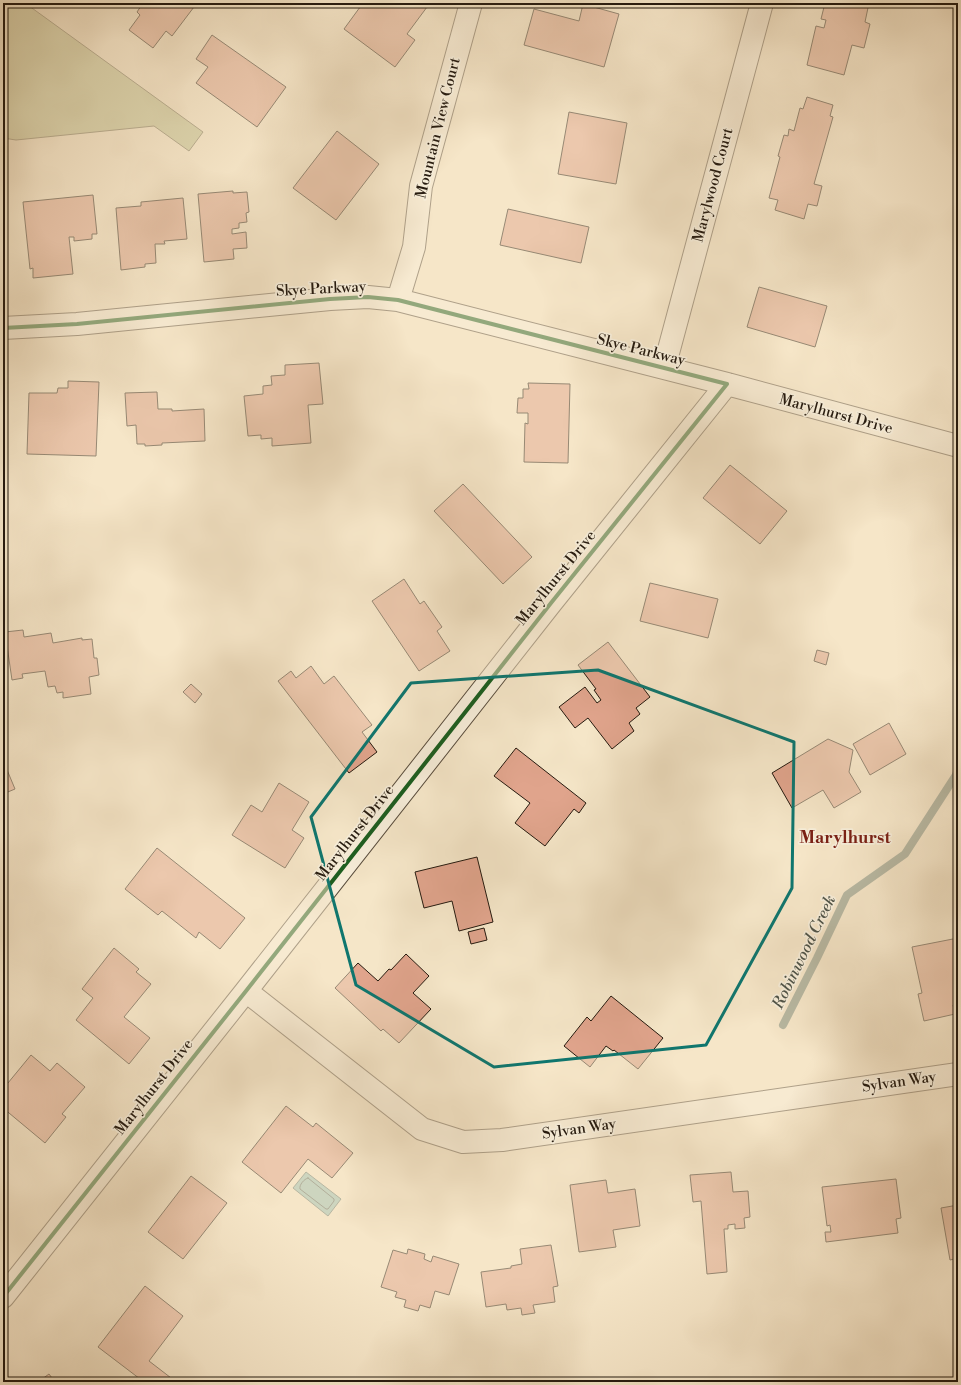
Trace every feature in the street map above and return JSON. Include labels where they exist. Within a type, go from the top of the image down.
[{"type":"street","name":"Mountain View Court","points":[[398,300],[414,247],[421,186],[470,3]]},
{"type":"street","name":"Marylwood Court","points":[[664,368],[762,3]]},
{"type":"street","name":"Skye Parkway","points":[[3,328],[77,324],[330,298],[368,297],[398,300],[727,384]]},
{"type":"street","name":"Marylhurst Drive","points":[[3,1297],[551,603],[727,384],[958,446]]},
{"type":"street","name":"Sylvan Way","points":[[246,991],[422,1129],[463,1142],[502,1140],[958,1074]]},
{"type":"highlighted area","points":[[598,670],[794,742],[792,888],[706,1045],[494,1067],[356,985],[311,817],[411,683]]},
{"type":"green space","points":[[3,3],[25,3],[203,132],[189,151],[154,126],[16,140],[3,138]]},
{"type":"water","points":[[306,1172],[341,1199],[328,1216],[293,1188]]},
{"type":"building","points":[[143,3],[197,3],[172,36],[166,31],[153,48],[129,30],[140,15],[137,12]]},
{"type":"building","points":[[363,3],[430,3],[407,34],[415,40],[395,67],[344,29]]},
{"type":"building","points":[[825,3],[869,3],[865,22],[870,24],[864,48],[852,45],[844,75],[807,65],[816,26],[824,28],[826,20],[821,19]]},
{"type":"building","points":[[583,4],[619,14],[604,67],[524,45],[534,9],[579,21]]},
{"type":"building","points":[[212,35],[286,87],[257,127],[196,83],[208,67],[196,59]]},
{"type":"building","points":[[807,97],[833,105],[830,116],[833,117],[814,184],[822,186],[817,206],[808,204],[804,219],[775,210],[778,200],[769,198],[780,157],[778,156],[784,135],[788,136],[789,129],[794,131],[800,108],[803,109]]},
{"type":"building","points":[[569,112],[627,123],[616,184],[558,174]]},
{"type":"building","points":[[337,131],[379,164],[336,220],[293,188]]},
{"type":"building","points":[[3,186],[6,186],[4,236],[3,236]]},
{"type":"building","points":[[233,191],[233,193],[247,192],[249,212],[246,213],[247,222],[239,223],[239,228],[232,229],[232,234],[246,232],[247,248],[233,249],[234,259],[204,262],[198,194]]},
{"type":"building","points":[[93,195],[97,234],[92,234],[92,239],[74,241],[74,237],[69,237],[73,274],[33,278],[33,268],[30,269],[23,202]]},
{"type":"building","points":[[183,198],[187,239],[164,241],[165,244],[155,244],[156,263],[145,264],[145,267],[121,270],[116,208],[141,206],[141,202]]},
{"type":"building","points":[[508,209],[589,227],[581,263],[500,245]]},
{"type":"building","points":[[759,287],[827,306],[815,347],[747,327]]},
{"type":"building","points":[[319,363],[323,404],[308,405],[311,443],[272,446],[272,438],[261,439],[261,435],[248,436],[244,396],[263,394],[263,386],[272,385],[271,376],[285,375],[285,365]]},
{"type":"building","points":[[68,381],[99,382],[96,456],[27,454],[29,393],[57,393],[58,388],[68,388]]},
{"type":"building","points":[[528,383],[570,384],[568,463],[524,462],[525,423],[528,424],[528,413],[517,413],[518,398],[523,398],[523,389],[529,389]]},
{"type":"building","points":[[157,392],[158,409],[172,409],[172,411],[204,409],[205,441],[162,443],[162,445],[145,446],[145,444],[137,444],[136,425],[127,426],[125,393]]},
{"type":"building","points":[[730,465],[787,511],[760,544],[703,498]]},
{"type":"building","points":[[463,484],[532,557],[503,584],[434,511]]},
{"type":"building","points":[[404,579],[420,604],[424,601],[442,627],[437,631],[450,651],[419,671],[372,601]]},
{"type":"building","points":[[650,583],[718,599],[708,638],[640,621]]},
{"type":"building","points":[[23,630],[24,637],[51,633],[53,643],[82,638],[82,640],[92,639],[94,658],[97,658],[99,675],[89,677],[91,694],[63,698],[63,692],[57,693],[55,686],[48,687],[45,671],[22,674],[23,678],[12,680],[5,632]]},
{"type":"building","points":[[608,642],[650,697],[636,708],[640,714],[629,723],[634,731],[612,749],[588,718],[575,728],[559,707],[585,687],[597,703],[601,700],[594,690],[596,689],[578,665]]},
{"type":"building","points":[[817,650],[829,653],[826,665],[814,661]]},
{"type":"building","points":[[311,666],[324,684],[334,676],[372,725],[362,732],[377,752],[349,773],[278,681],[291,671],[296,678]]},
{"type":"building","points":[[191,684],[202,694],[195,703],[183,692]]},
{"type":"building","points":[[889,723],[906,754],[870,775],[853,744]]},
{"type":"building","points":[[828,739],[853,750],[849,772],[861,792],[834,808],[823,790],[792,808],[772,773]]},
{"type":"building","points":[[516,748],[586,803],[579,813],[574,809],[545,846],[515,823],[530,803],[494,776]]},
{"type":"building","points":[[5,765],[15,789],[3,794],[3,766]]},
{"type":"building","points":[[279,783],[309,802],[292,830],[304,838],[285,868],[232,835],[251,805],[262,812]]},
{"type":"building","points":[[157,848],[245,918],[220,949],[199,932],[196,938],[162,911],[158,915],[125,889]]},
{"type":"building","points":[[477,857],[493,922],[459,931],[452,901],[424,908],[415,872]]},
{"type":"building","points":[[484,928],[487,940],[471,944],[468,932]]},
{"type":"building","points":[[958,938],[958,1004],[953,1005],[955,1014],[924,1021],[918,994],[922,993],[912,947]]},
{"type":"building","points":[[114,948],[139,969],[136,972],[151,984],[124,1017],[150,1038],[129,1064],[76,1020],[93,998],[82,989]]},
{"type":"building","points":[[406,954],[429,976],[413,993],[431,1009],[399,1043],[383,1029],[381,1031],[335,988],[358,963],[378,981]]},
{"type":"building","points":[[611,996],[663,1038],[638,1069],[614,1050],[613,1051],[606,1046],[590,1067],[564,1046],[587,1017],[591,1021]]},
{"type":"building","points":[[31,1055],[50,1071],[57,1063],[85,1087],[62,1114],[66,1117],[45,1143],[3,1108],[3,1089]]},
{"type":"building","points":[[286,1106],[313,1127],[316,1123],[353,1153],[332,1178],[308,1159],[281,1193],[242,1162]]},
{"type":"building","points":[[731,1172],[733,1192],[748,1191],[750,1217],[744,1218],[745,1228],[735,1229],[735,1224],[728,1225],[728,1229],[724,1229],[727,1272],[707,1274],[701,1201],[693,1202],[690,1175]]},
{"type":"building","points":[[191,1176],[227,1203],[183,1259],[148,1232]]},
{"type":"building","points":[[896,1179],[901,1218],[896,1219],[898,1233],[826,1242],[825,1232],[831,1232],[830,1225],[827,1226],[822,1187]]},
{"type":"building","points":[[606,1180],[608,1193],[635,1189],[640,1226],[613,1230],[616,1247],[579,1252],[570,1185]]},
{"type":"building","points":[[958,1205],[958,1258],[950,1260],[941,1208]]},
{"type":"building","points":[[551,1245],[558,1286],[553,1287],[555,1302],[533,1305],[535,1313],[522,1315],[521,1308],[507,1310],[506,1304],[486,1307],[481,1272],[511,1268],[511,1266],[522,1264],[520,1249]]},
{"type":"building","points":[[408,1249],[425,1254],[424,1259],[431,1262],[433,1256],[459,1264],[449,1295],[435,1291],[430,1308],[420,1305],[418,1311],[404,1307],[406,1300],[395,1297],[397,1292],[381,1287],[393,1250],[407,1254]]},
{"type":"building","points":[[145,1286],[183,1316],[149,1361],[175,1381],[174,1382],[144,1382],[98,1347]]},
{"type":"building","points":[[49,1374],[55,1382],[38,1382]]},
{"type":"waterway","name":"Robinwood Creek","points":[[783,1025],[847,895],[905,854],[956,775],[958,768]]},
{"type":"cycle path","points":[[3,328],[77,324],[330,299],[368,297],[398,300],[727,384],[551,603],[3,1297]]},
{"type":"district","name":"Marylhurst","points":[[845,838]]}]
